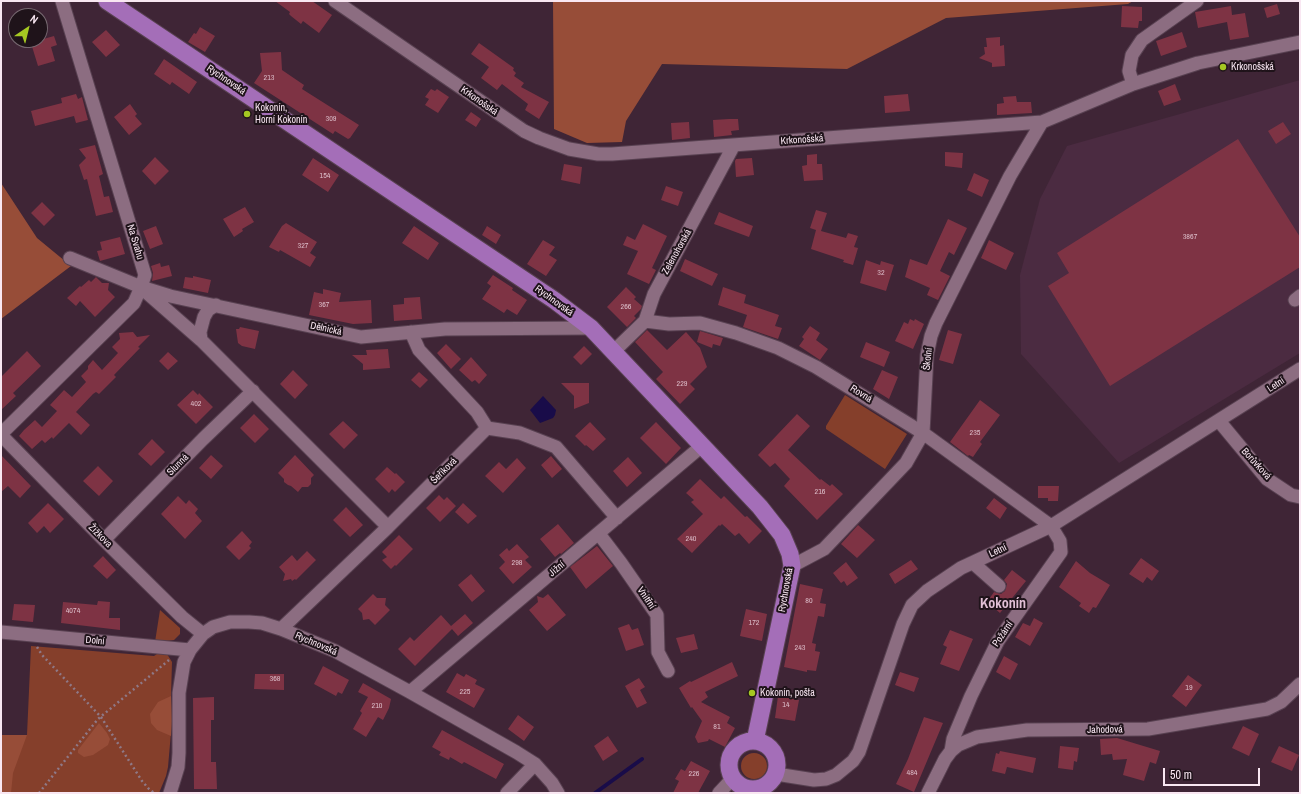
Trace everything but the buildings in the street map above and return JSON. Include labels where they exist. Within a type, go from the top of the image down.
[{"type":"main road","name":"Rychnovská","points":[[107,1],[535,287],[591,328],[760,507],[782,535],[790,554],[792,566],[755,741]]},
{"type":"main road","points":[[755,741],[767,745],[776,755],[778,768],[776,774],[772,781],[765,787],[747,791],[733,778],[729,763],[731,756],[735,749],[741,744],[747,742],[755,741]]},
{"type":"street","name":"Na Svahu","points":[[1,435],[134,303],[141,287],[144,274],[62,1]]},
{"type":"street","name":"Krkonošská","points":[[335,1],[510,122],[539,138],[554,144],[584,152],[612,154],[1042,122],[1133,84],[1198,63],[1300,42]]},
{"type":"street","points":[[1133,84],[1129,72],[1132,55],[1142,40],[1197,1]]},
{"type":"street","name":"Školní","points":[[792,566],[824,549],[906,463],[923,433],[927,355],[931,336],[936,323],[1010,176],[1042,122]]},
{"type":"street","name":"Zelenohorská","points":[[613,352],[644,321],[654,294],[734,145]]},
{"type":"street","name":"Dělnická","points":[[70,258],[141,287],[170,296],[361,337],[445,330],[591,328]]},
{"type":"street","points":[[141,287],[201,340],[388,527]]},
{"type":"street","points":[[201,340],[200,332],[204,317],[208,310],[216,305]]},
{"type":"street","name":"Rovná","points":[[644,321],[669,324],[700,323],[736,333],[778,348],[816,367],[923,433],[1052,526]]},
{"type":"street","points":[[411,332],[419,350],[477,412],[487,428],[520,433],[556,447],[618,518]]},
{"type":"street","name":"Letní","points":[[776,774],[814,780],[826,778],[836,775],[853,761],[859,752],[903,624],[912,605],[927,591],[962,568],[1052,526],[1300,369]]},
{"type":"street","name":"Slunná","points":[[104,540],[203,439],[253,391]]},
{"type":"street","name":"Borůvková","points":[[1219,421],[1267,479],[1291,495],[1300,497]]},
{"type":"street","name":"Šeříková","points":[[281,629],[388,527],[487,428]]},
{"type":"street","name":"Žižkova","points":[[1,435],[182,617],[203,634]]},
{"type":"street","name":"Jižní","points":[[410,692],[703,445]]},
{"type":"street","name":"Požární","points":[[951,751],[953,739],[971,696],[998,641],[1061,552],[1060,541],[1052,526]]},
{"type":"street","name":"Vnitřní","points":[[599,534],[657,615],[658,652],[668,671]]},
{"type":"street","points":[[973,563],[999,586]]},
{"type":"street","name":"Rychnovská","points":[[170,793],[178,768],[180,753],[179,693],[184,662],[190,650],[203,634],[213,628],[230,622],[262,623],[281,629],[335,651],[535,764],[552,783],[558,793]]},
{"type":"street","name":"Dolní","points":[[1,632],[190,650]]},
{"type":"street","name":"Jahodová","points":[[928,793],[945,759],[951,751],[958,745],[977,737],[1027,730],[1148,729],[1267,709],[1282,702],[1300,684]]},
{"type":"street","points":[[507,793],[535,764]]},
{"type":"street","points":[[720,793],[733,778]]},
{"type":"path","points":[[28,634],[42,655],[100,717],[142,781],[154,793]]},
{"type":"path","points":[[39,793],[100,717],[168,662],[174,649]]},
{"type":"shaded area","points":[[553,1],[1133,1],[1128,4],[946,18],[847,69],[662,64],[626,121],[622,142],[587,143],[554,129]]},
{"type":"shaded area","points":[[1300,80],[1300,353],[1119,463],[1021,354],[1020,275],[1040,199],[1067,146]]},
{"type":"shaded area","points":[[1,183],[37,238],[71,266],[1,319]]},
{"type":"shaded area","points":[[845,395],[907,434],[885,469],[826,429],[826,426]]},
{"type":"shaded area","points":[[543,396],[556,410],[553,418],[540,423],[530,410]]},
{"type":"shaded area","points":[[160,610],[180,628],[180,634],[174,640],[155,642]]},
{"type":"shaded area","points":[[31,646],[154,656],[157,654],[167,654],[172,662],[172,721],[168,767],[159,793],[1,793],[1,735],[27,735]]},
{"type":"shaded area","points":[[171,696],[171,736],[157,730],[151,723],[150,714],[158,702]]},
{"type":"shaded area","points":[[99,723],[110,739],[108,745],[93,755],[84,757],[78,753],[78,750]]},
{"type":"shaded area","points":[[1,735],[27,735],[13,773],[11,793],[1,793]]},
{"type":"shaded area","points":[[754,753],[764,756],[767,766],[764,776],[754,779],[744,776],[741,766],[744,756]]},
{"type":"waterway","points":[[595,793],[642,759]]},
{"type":"place","name":"Krkonošská","points":[[1223,67]]},
{"type":"place","name":"Kokonín, Horní Kokonín","points":[[247,114]]},
{"type":"place","name":"Kokonín, pošta","points":[[752,693]]},
{"type":"district","name":"Kokonín","points":[[1003,604]]}]
